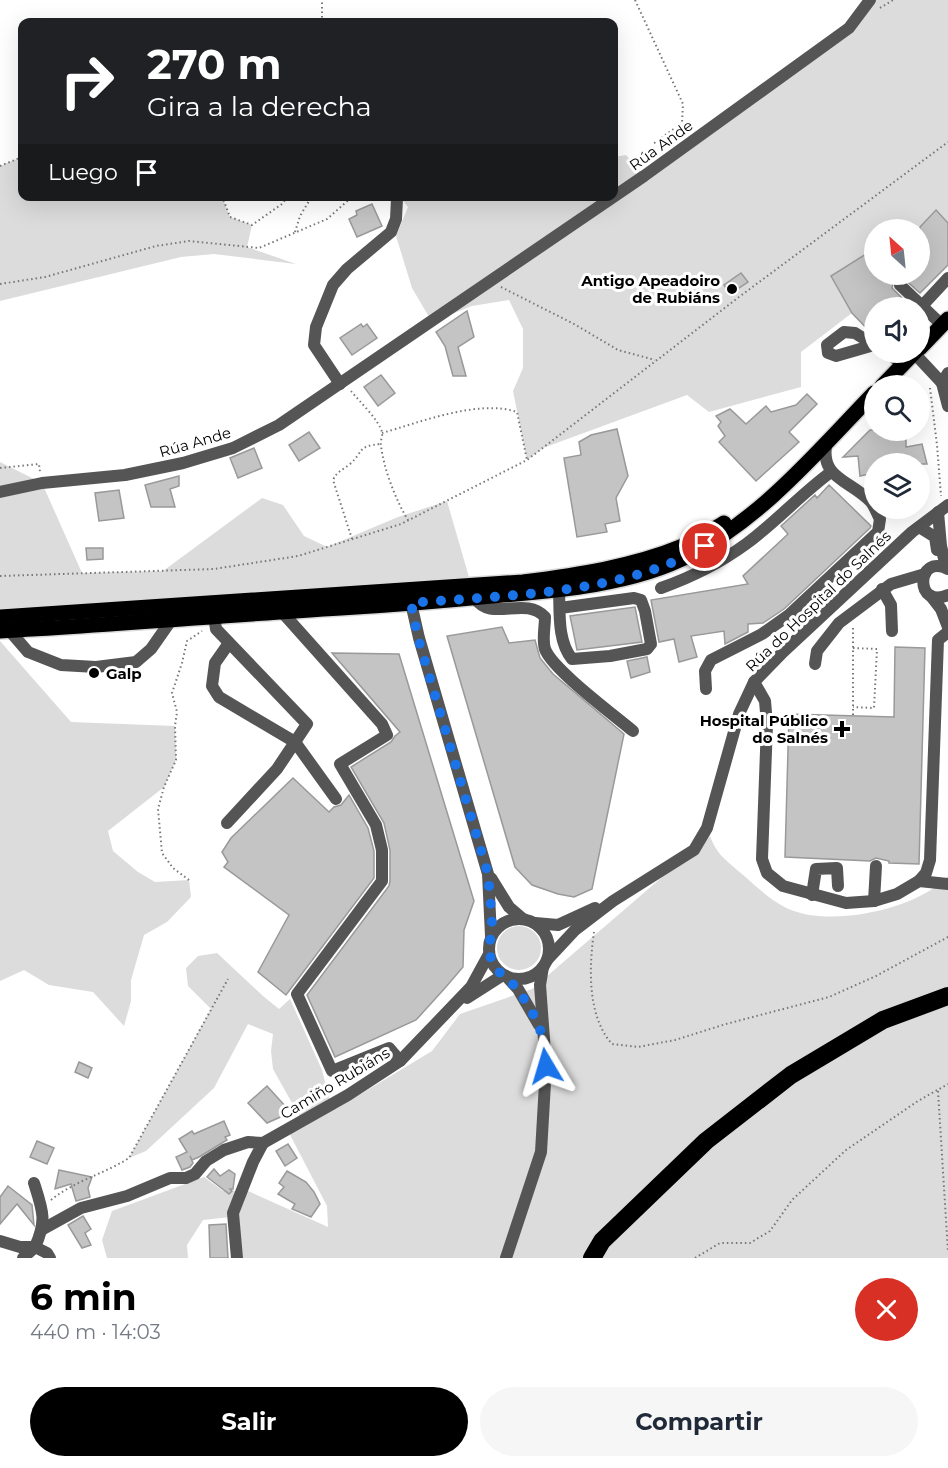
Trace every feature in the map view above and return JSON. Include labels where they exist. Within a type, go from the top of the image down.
[{"type":"highway","points":[[592,1258],[602,1241],[706,1141],[791,1075],[883,1020],[948,996]]},
{"type":"main road","points":[[930,338],[945,322]]},
{"type":"main road","points":[[892,375],[903,364]]},
{"type":"main road","points":[[4,631],[172,619],[215,622],[282,612],[476,598],[559,589],[592,585],[639,574],[689,556],[738,526],[779,492],[864,403]]},
{"type":"main road","points":[[0,617],[523,582],[591,573],[684,546],[722,524],[774,487],[827,441]]},
{"type":"street","name":"Rúa Ande","points":[[618,194],[849,28],[870,0]]},
{"type":"street","points":[[342,383],[314,345],[316,327],[333,285],[347,269],[391,232],[396,219],[397,201]]},
{"type":"street","name":"Rúa Ande","points":[[0,492],[42,483],[125,475],[183,463],[233,448],[279,425],[608,201]]},
{"type":"street","points":[[930,297],[948,278]]},
{"type":"street","points":[[900,285],[913,297]]},
{"type":"street","points":[[930,312],[945,322]]},
{"type":"street","points":[[927,364],[945,378],[948,406]]},
{"type":"street","points":[[706,689],[705,671],[711,660],[762,634],[789,615],[878,532],[880,519],[871,503],[831,472],[825,463],[824,452],[827,441]]},
{"type":"street","points":[[661,588],[690,578],[748,543],[809,488],[831,472]]},
{"type":"street","points":[[815,664],[817,651],[839,623],[882,590],[891,584],[908,580],[936,566],[947,568],[941,546],[943,509]]},
{"type":"street","name":"Rúa do Hospital do Salnés","points":[[529,921],[558,924],[612,900],[694,850],[707,828],[739,714],[754,682],[783,652],[919,527],[943,509]]},
{"type":"street","points":[[919,527],[935,537],[938,552],[928,571],[928,592],[941,609],[948,627]]},
{"type":"street","points":[[411,603],[421,595],[524,588],[591,573]]},
{"type":"street","points":[[908,580],[940,598],[948,595]]},
{"type":"street","points":[[559,589],[560,608],[562,637],[566,651],[572,659],[610,656],[647,649],[651,644],[641,600],[634,598],[560,608]]},
{"type":"street","points":[[882,590],[891,604],[892,631]]},
{"type":"street","points":[[292,597],[335,602],[399,597],[411,603]]},
{"type":"street","points":[[476,598],[479,604],[489,610],[526,607],[539,611],[545,617],[544,647],[549,657],[572,680],[633,731]]},
{"type":"street","points":[[948,600],[948,613]]},
{"type":"street","points":[[411,603],[418,638],[488,874],[491,936],[489,954],[471,987],[443,1017]]},
{"type":"street","points":[[282,612],[382,724],[387,735],[340,764],[376,825],[382,850],[381,881],[297,994],[332,1071],[389,1048],[400,1061]]},
{"type":"street","points":[[4,631],[28,651],[50,661],[61,665],[96,667],[136,662],[151,649],[172,619]]},
{"type":"street","points":[[215,622],[229,643],[306,724],[277,769],[227,823]]},
{"type":"street","points":[[754,682],[765,701],[767,724],[762,859],[767,873],[783,886],[812,895],[846,903],[874,901],[897,894],[919,881],[926,873],[930,860],[938,640],[948,632]]},
{"type":"street","points":[[229,643],[215,663],[212,686],[219,697],[295,742],[336,799]]},
{"type":"street","points":[[874,901],[876,866]]},
{"type":"street","points":[[812,895],[816,869],[837,868],[838,886]]},
{"type":"street","points":[[488,874],[509,907],[541,928],[549,944],[540,985],[546,1066],[541,1152],[506,1258]]},
{"type":"street","points":[[919,881],[948,884]]},
{"type":"street","name":"Rúa do Hospital do Salnés","points":[[545,964],[575,930],[612,900]]},
{"type":"street","points":[[491,936],[501,924],[508,920],[529,921]]},
{"type":"street","points":[[489,954],[496,969],[518,989],[536,1019],[542,1035]]},
{"type":"street","points":[[443,1017],[485,985],[504,976],[516,979],[526,978],[536,974],[545,964]]},
{"type":"street","name":"Camiño Rubiáns","points":[[263,1143],[348,1095],[400,1061],[443,1017]]},
{"type":"street","points":[[43,1229],[81,1208],[127,1196],[170,1179],[186,1178],[195,1174],[206,1161],[224,1150],[248,1142],[263,1143],[253,1162],[233,1214],[237,1258]]},
{"type":"street","points":[[22,1258],[35,1247],[43,1229],[42,1212],[34,1183]]},
{"type":"street","points":[[0,1241],[20,1247],[35,1247],[50,1258]]},
{"type":"path","points":[[322,0],[322,18]]},
{"type":"path","points":[[635,0],[683,104],[682,123],[653,144]]},
{"type":"path","points":[[0,576],[214,569],[298,556],[408,520],[527,460],[656,360],[948,142]]},
{"type":"path","points":[[0,166],[18,159]]},
{"type":"path","points":[[224,201],[230,217],[252,225],[284,201]]},
{"type":"path","points":[[295,232],[300,216],[309,201]]},
{"type":"path","points":[[0,284],[45,277],[156,246],[189,240],[259,248],[327,219],[347,201]]},
{"type":"path","points":[[490,282],[574,324],[618,350],[656,360]]},
{"type":"path","points":[[927,364],[943,509]]},
{"type":"path","points":[[342,383],[378,425],[382,433],[381,444],[393,489],[408,520]]},
{"type":"path","points":[[382,433],[473,408],[508,409],[517,412],[527,460]]},
{"type":"path","points":[[352,539],[333,480],[336,473],[352,462],[360,449],[369,445],[381,444]]},
{"type":"path","points":[[0,468],[39,464],[42,483]]},
{"type":"path","points":[[189,880],[173,868],[162,853],[158,809],[164,787],[176,760],[177,712],[171,693],[187,641],[215,622]]},
{"type":"path","points":[[853,648],[877,650],[874,708],[853,707]]},
{"type":"path","points":[[594,930],[590,958],[591,988],[603,1033],[612,1044],[638,1047],[675,1040],[829,997],[876,976],[948,937]]},
{"type":"path","points":[[42,1212],[52,1199],[70,1187],[112,1169],[129,1158],[228,979]]},
{"type":"path","points":[[695,1258],[720,1243],[750,1243],[770,1231],[792,1200],[846,1150],[948,1084]]},
{"type":"path","points":[[938,1090],[948,1252]]},
{"type":"shaded area","points":[[868,0],[948,0],[948,235],[945,229],[930,228],[930,219],[864,219],[864,255],[831,276],[852,313],[801,352],[801,387],[709,412],[687,395],[543,448],[527,460],[513,391],[523,368],[523,329],[509,300],[472,306],[432,322],[412,288],[396,236],[408,207],[403,201],[618,201],[618,156],[626,155],[644,175],[849,28]]},
{"type":"shaded area","points":[[18,159],[18,201],[224,201],[230,217],[252,225],[247,247],[296,264],[214,254],[181,257],[0,301],[0,166]]},
{"type":"shaded area","points":[[0,462],[42,483],[82,573],[163,571],[262,498],[283,505],[304,536],[327,547],[398,517],[447,501],[475,598],[0,631]]},
{"type":"shaded area","points":[[0,641],[71,722],[175,726],[176,760],[164,787],[108,831],[113,851],[138,872],[155,882],[189,880],[191,897],[167,922],[144,935],[131,980],[131,1001],[124,1026],[93,992],[49,985],[24,970],[0,981]]},
{"type":"shaded area","points":[[710,836],[723,857],[766,895],[787,908],[811,915],[853,915],[897,906],[934,888],[948,876],[948,1258],[242,1258],[239,1216],[203,1220],[187,1245],[188,1258],[107,1258],[102,1240],[112,1211],[204,1177],[223,1191],[248,1191],[328,1227],[327,1206],[287,1129],[302,1121],[273,1069],[271,1051],[273,1034],[248,1024],[214,1088],[146,1151],[129,1158],[211,1009],[188,986],[186,968],[198,956],[217,953],[279,1009],[290,999],[322,1070],[331,1105],[336,1109],[432,1051],[460,1014],[532,989]]},
{"type":"shaded area","points":[[519,926],[535,932],[541,948],[535,964],[519,970],[503,964],[497,948],[503,932]]},
{"type":"building","points":[[372,204],[382,226],[357,237],[349,219],[357,215],[356,211]]},
{"type":"building","points":[[936,210],[948,223],[948,265],[930,283],[930,219],[928,219]]},
{"type":"building","points":[[864,255],[864,285],[893,285],[892,288],[901,297],[864,297],[864,326],[852,313],[831,276]]},
{"type":"building","name":"Antigo Apeadoiro de Rubiáns","points":[[741,273],[748,282],[730,294],[724,285]]},
{"type":"building","points":[[911,285],[928,285],[920,293]]},
{"type":"building","points":[[467,311],[474,337],[458,347],[466,376],[453,376],[445,346],[436,332]]},
{"type":"building","points":[[361,324],[363,327],[367,324],[377,338],[352,355],[340,338]]},
{"type":"building","points":[[381,375],[395,393],[378,406],[364,387]]},
{"type":"building","points":[[807,394],[817,404],[789,432],[799,442],[756,481],[719,442],[725,436],[718,426],[721,422],[716,416],[730,409],[746,424],[766,406],[771,412],[796,405]]},
{"type":"building","points":[[617,429],[628,476],[616,498],[620,521],[605,524],[607,532],[577,537],[564,458],[581,455],[579,442],[591,435]]},
{"type":"building","points":[[309,432],[320,448],[299,461],[289,445]]},
{"type":"building","points":[[864,436],[864,441],[906,441],[906,447],[922,444],[924,453],[864,453],[864,475],[860,476],[858,456],[843,457]]},
{"type":"building","points":[[254,448],[262,468],[238,478],[230,458]]},
{"type":"building","points":[[179,476],[179,486],[170,489],[175,507],[151,507],[145,485]]},
{"type":"building","points":[[829,485],[871,526],[870,528],[784,609],[763,623],[748,624],[748,632],[725,644],[724,631],[691,636],[697,657],[679,662],[674,639],[659,642],[651,600],[748,584],[743,576],[788,534],[781,526],[815,495],[817,498]]},
{"type":"building","points":[[119,490],[124,518],[99,521],[95,493]]},
{"type":"building","points":[[86,548],[103,548],[103,559],[87,560]]},
{"type":"building","points":[[635,607],[642,642],[577,650],[570,616]]},
{"type":"building","points":[[502,627],[509,643],[535,640],[540,658],[553,674],[624,734],[592,889],[574,897],[532,885],[515,867],[447,636]]},
{"type":"building","points":[[895,647],[925,648],[919,864],[889,863],[889,861],[876,858],[870,861],[785,857],[789,714],[894,717]]},
{"type":"building","points":[[332,653],[399,654],[474,901],[464,930],[463,967],[445,988],[416,1020],[335,1057],[307,995],[389,886],[390,881],[390,850],[384,823],[351,767],[391,742],[400,732]]},
{"type":"building","points":[[647,657],[650,672],[631,678],[627,661]]},
{"type":"building","points":[[293,778],[329,812],[341,805],[349,795],[368,828],[374,851],[374,878],[286,995],[258,972],[289,915],[224,867],[228,862],[222,852],[231,838]]},
{"type":"building","points":[[79,1062],[92,1068],[88,1078],[75,1072]]},
{"type":"building","points":[[267,1086],[287,1108],[283,1109],[285,1115],[267,1123],[248,1103]]},
{"type":"building","points":[[224,1121],[230,1135],[225,1137],[227,1140],[199,1157],[192,1160],[190,1156],[193,1163],[182,1170],[176,1157],[187,1152],[179,1139],[192,1131],[194,1134]]},
{"type":"building","points":[[37,1141],[54,1148],[47,1164],[30,1157]]},
{"type":"building","points":[[288,1144],[297,1158],[285,1166],[276,1151]]},
{"type":"building","points":[[214,1169],[220,1176],[229,1170],[235,1174],[233,1189],[230,1189],[232,1191],[229,1194],[207,1177]]},
{"type":"building","points":[[59,1170],[92,1177],[88,1188],[90,1197],[76,1201],[71,1184],[55,1189]]},
{"type":"building","points":[[287,1171],[306,1182],[314,1192],[320,1204],[311,1217],[292,1209],[295,1204],[278,1194],[284,1187],[279,1183]]},
{"type":"building","points":[[8,1186],[32,1205],[34,1225],[17,1204],[0,1224],[0,1197]]},
{"type":"building","points":[[83,1216],[91,1229],[85,1233],[91,1245],[82,1248],[68,1225]]},
{"type":"building","points":[[226,1224],[228,1258],[210,1258],[209,1225]]},
{"type":"place","name":"Antigo Apeadoiro de Rubiáns","points":[[732,289]]},
{"type":"place","name":"Galp","points":[[94,673]]},
{"type":"place","name":"Hospital Público do Salnés","points":[[842,729]]},
{"type":"route","points":[[546,1066],[542,1035],[536,1019],[518,989],[496,969],[489,954],[492,920],[488,874],[418,638],[411,603],[525,594],[592,585],[639,574],[689,556],[705,546]]}]
